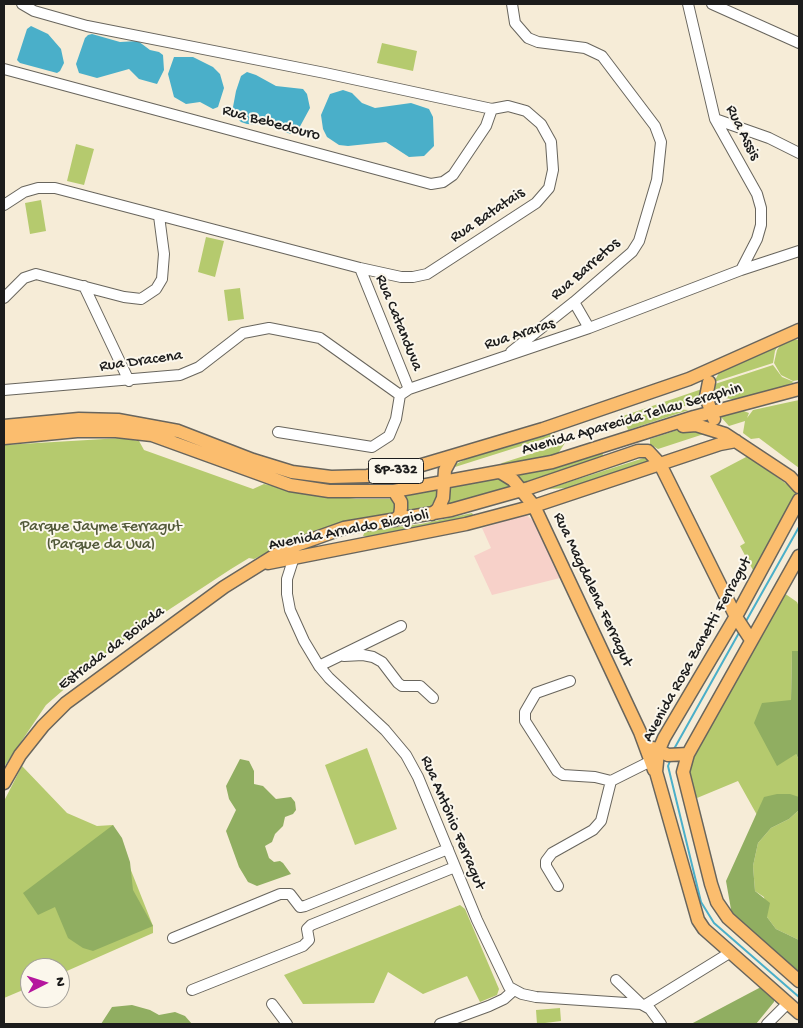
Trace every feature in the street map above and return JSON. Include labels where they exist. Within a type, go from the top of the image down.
[{"type":"main road","name":"Avenida Aparecida Tellau Seraphin","points":[[4,426],[79,419],[118,420],[178,431],[253,460],[292,472],[321,477],[358,476],[405,470],[543,429],[676,384],[775,341],[796,334]]},
{"type":"main road","points":[[722,365],[709,382],[706,398],[711,413],[730,438]]},
{"type":"main road","points":[[709,382],[710,391],[714,399],[728,409]]},
{"type":"main road","name":"Avenida Aparecida Tellau Seraphin","points":[[4,438],[77,431],[116,430],[152,435],[290,485],[329,491],[394,491],[552,462],[646,432],[799,389]]},
{"type":"main road","points":[[646,432],[696,425],[730,438],[790,477],[799,486]]},
{"type":"main road","name":"Avenida Arnaldo Biagioli","points":[[261,564],[356,545],[420,535],[534,506],[720,444],[730,438]]},
{"type":"main road","points":[[610,445],[610,455],[614,459]]},
{"type":"main road","name":"Avenida Arnaldo Biagioli","points":[[261,564],[285,549],[353,527],[432,514],[523,493],[638,451],[648,451],[660,464]]},
{"type":"main road","points":[[432,514],[438,509],[443,498],[445,470],[452,457]]},
{"type":"main road","points":[[660,464],[736,617],[751,640]]},
{"type":"main road","name":"Rua Magdalena Ferragut","points":[[500,472],[513,480],[534,506],[640,732],[655,757]]},
{"type":"main road","points":[[394,491],[401,502],[401,508],[395,520]]},
{"type":"main road","points":[[523,493],[553,499]]},
{"type":"main road","name":"Avenida Rosa Zanetti Ferragut","points":[[799,500],[736,617],[675,718],[655,757],[658,784],[698,920],[799,1013]]},
{"type":"main road","points":[[479,503],[481,515],[485,519]]},
{"type":"main road","points":[[353,527],[357,540],[356,545]]},
{"type":"main road","points":[[799,556],[796,568],[751,640],[688,754],[683,772],[711,884],[718,902],[728,918],[799,981]]},
{"type":"main road","name":"Estrada da Boiada","points":[[4,783],[20,755],[42,726],[66,703],[224,587],[261,564]]},
{"type":"main road","points":[[724,592],[732,595],[741,594],[751,587]]},
{"type":"main road","points":[[655,757],[688,754]]},
{"type":"street","name":"Rua Batatais","points":[[4,205],[24,192],[38,188],[55,188],[401,277],[427,274],[536,202],[549,188],[553,170],[551,142],[541,124],[526,111],[508,106],[492,109],[325,73],[86,26],[34,11],[22,4]]},
{"type":"street","name":"Rua Barretos","points":[[509,354],[632,252],[639,241],[657,180],[661,142],[655,126],[602,56],[585,48],[538,42],[528,38],[514,23],[512,4]]},
{"type":"street","name":"Rua Assis","points":[[688,4],[716,120],[757,194],[761,208],[761,225],[757,239],[741,270]]},
{"type":"street","points":[[717,5],[799,43]]},
{"type":"street","name":"Rua Bebedouro","points":[[4,69],[431,184],[443,182],[453,175],[486,126],[492,109]]},
{"type":"street","points":[[716,120],[769,138],[799,153]]},
{"type":"street","points":[[4,298],[24,278],[36,274],[132,299],[141,299],[156,289],[162,279],[164,269],[159,216]]},
{"type":"street","name":"Rua Araras","points":[[404,392],[509,354],[589,328],[741,270],[799,251]]},
{"type":"street","name":"Rua Catanduva","points":[[360,268],[404,392]]},
{"type":"street","points":[[84,286],[129,381]]},
{"type":"street","points":[[574,302],[589,328]]},
{"type":"street","name":"Rua Dracena","points":[[4,390],[129,381],[190,371],[243,333],[269,328],[308,334],[330,343],[404,392]]},
{"type":"street","points":[[278,432],[372,447],[389,436],[404,392]]},
{"type":"street","name":"Rua Antônio Ferragut","points":[[300,543],[287,579],[290,610],[319,666],[385,730],[406,755],[418,777],[455,868],[502,973],[509,987],[514,990]]},
{"type":"street","points":[[319,666],[344,656],[401,626]]},
{"type":"street","points":[[344,656],[363,654],[373,657],[382,662],[402,686],[420,686],[433,698]]},
{"type":"street","points":[[570,681],[536,693],[527,704],[525,721],[557,771],[563,774],[595,777],[611,781],[655,757]]},
{"type":"street","points":[[558,886],[546,866],[546,861],[552,853],[594,830],[601,821],[611,781]]},
{"type":"street","points":[[173,938],[286,893],[290,894],[300,907],[305,906],[448,849]]},
{"type":"street","points":[[192,990],[304,946],[309,940],[307,929],[312,925],[455,868]]},
{"type":"street","points":[[440,1024],[489,1006],[504,999],[514,990],[552,1000],[643,1005],[731,952]]},
{"type":"street","points":[[616,980],[657,1017],[661,1024]]},
{"type":"street","points":[[768,1024],[788,1003]]},
{"type":"street","points":[[272,1004],[287,1024]]},
{"type":"shaded area","points":[[526,515],[534,521],[560,578],[492,595],[474,556],[491,548],[482,528]]},
{"type":"green space","points":[[382,43],[417,51],[413,71],[377,63]]},
{"type":"green space","points":[[76,144],[94,149],[84,185],[67,181]]},
{"type":"green space","points":[[41,200],[46,231],[30,234],[25,203]]},
{"type":"green space","points":[[206,237],[224,241],[215,277],[198,272]]},
{"type":"green space","points":[[240,288],[244,319],[228,321],[224,290]]},
{"type":"green space","points":[[793,339],[799,340],[799,380],[793,381],[781,375],[774,363],[777,350],[781,344]]},
{"type":"green space","points":[[779,344],[775,351],[773,363],[714,382],[720,371]]},
{"type":"green space","points":[[773,365],[782,377],[794,382],[780,388],[736,400],[720,397],[715,392],[715,384]]},
{"type":"green space","points":[[702,389],[705,405],[664,407],[620,419],[620,417]]},
{"type":"green space","points":[[799,400],[799,468],[759,438],[751,439],[743,433],[745,421],[729,426],[721,417],[741,410],[749,413],[747,418],[753,410]]},
{"type":"green space","points":[[674,409],[689,410],[628,430],[625,421],[649,413]]},
{"type":"green space","points":[[558,427],[553,436],[455,467],[456,464],[487,449]]},
{"type":"green space","points":[[684,428],[710,432],[658,449],[650,444],[650,439]]},
{"type":"green space","name":"Parque Jayme Ferragut (Parque da Uva)","points":[[121,438],[139,441],[144,450],[253,489],[264,484],[356,499],[395,499],[395,513],[301,537],[254,559],[249,558],[231,569],[144,626],[92,665],[46,705],[4,767],[4,445]]},
{"type":"green space","points":[[565,443],[557,455],[500,465],[502,463]]},
{"type":"green space","points":[[602,452],[604,458],[525,484],[517,474]]},
{"type":"green space","points":[[748,456],[795,492],[795,499],[754,572],[740,546],[745,543],[710,476]]},
{"type":"green space","points":[[647,457],[648,462],[568,488],[547,489]]},
{"type":"green space","points":[[496,476],[513,487],[445,506],[447,485]]},
{"type":"green space","points":[[437,489],[438,494],[431,506],[408,512],[405,495]]},
{"type":"green space","points":[[472,513],[475,518],[368,537],[363,536],[365,531],[421,524]]},
{"type":"green space","points":[[784,593],[797,602],[799,607],[799,651],[792,651],[791,700],[796,754],[799,760],[799,797],[765,797],[757,815],[738,781],[697,798],[693,795],[687,772],[689,763]]},
{"type":"green space","points":[[792,651],[799,651],[799,760],[796,754],[777,766],[754,723],[762,703],[791,700]]},
{"type":"green space","points":[[367,748],[397,829],[355,845],[325,765]]},
{"type":"green space","points":[[240,759],[249,761],[254,771],[254,784],[263,786],[276,799],[291,797],[295,802],[296,810],[293,814],[285,817],[283,826],[275,834],[272,842],[265,846],[269,858],[274,862],[280,861],[283,863],[291,874],[257,886],[248,882],[239,867],[226,831],[236,810],[229,799],[226,786]]},
{"type":"green space","points":[[22,766],[67,813],[97,826],[113,825],[153,926],[153,933],[70,970],[70,958],[20,958],[20,991],[4,998],[4,801]]},
{"type":"green space","points":[[790,794],[799,797],[799,810],[789,819],[771,828],[758,843],[753,866],[755,891],[770,903],[767,917],[776,929],[799,940],[799,973],[732,915],[726,881],[764,797]]},
{"type":"green space","points":[[799,810],[799,940],[776,929],[767,917],[764,897],[755,891],[753,866],[758,843],[771,828],[789,819]]},
{"type":"green space","points":[[113,825],[122,838],[130,862],[133,890],[153,926],[93,951],[83,948],[68,938],[55,907],[38,915],[23,893]]},
{"type":"green space","points":[[460,905],[465,909],[499,989],[497,995],[480,1002],[467,976],[423,994],[388,972],[374,1003],[303,1004],[284,975]]},
{"type":"green space","points":[[761,987],[774,998],[774,1002],[756,1024],[691,1024]]},
{"type":"green space","points":[[132,1005],[150,1010],[159,1015],[175,1012],[185,1016],[192,1024],[101,1024],[112,1007]]},
{"type":"green space","points":[[560,1008],[561,1021],[537,1024],[536,1010]]},
{"type":"water","points":[[31,26],[48,34],[61,49],[64,63],[57,73],[20,63],[17,60],[27,29]]},
{"type":"water","points":[[92,34],[120,42],[138,41],[150,50],[163,55],[164,70],[157,84],[139,79],[129,69],[97,78],[79,73],[76,64],[85,38]]},
{"type":"water","points":[[174,57],[193,57],[213,67],[220,74],[224,88],[218,107],[213,109],[200,102],[186,104],[174,97],[168,74]]},
{"type":"water","points":[[247,72],[276,86],[303,89],[307,94],[310,108],[297,132],[291,134],[265,125],[247,124],[241,122],[236,117],[233,107],[236,91],[241,76]]},
{"type":"water","points":[[343,90],[352,93],[362,103],[375,108],[411,103],[429,109],[433,117],[434,146],[424,156],[409,157],[386,142],[348,146],[339,145],[327,137],[323,129],[321,115],[330,94]]},
{"type":"waterway","points":[[745,623],[799,527]]},
{"type":"waterway","points":[[674,749],[740,631]]},
{"type":"waterway","points":[[670,761],[668,766],[701,902],[714,923],[799,997]]}]
